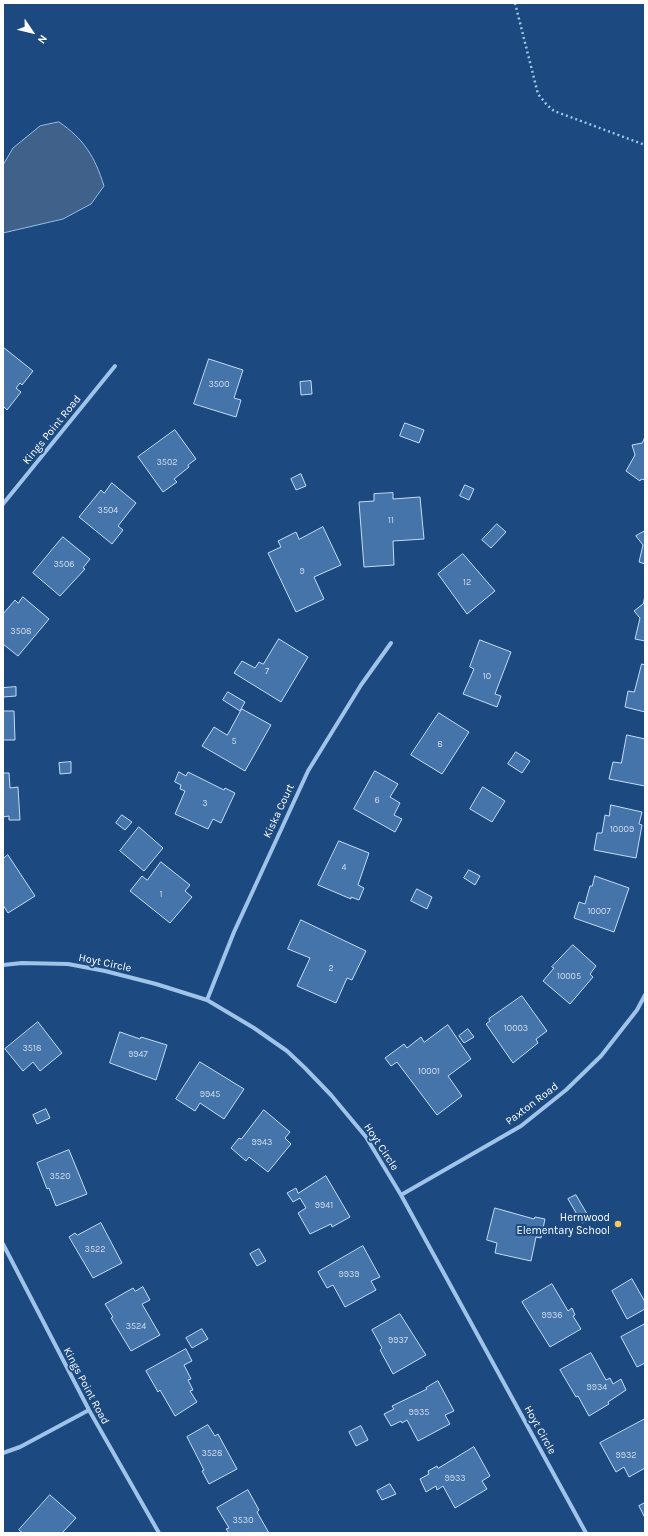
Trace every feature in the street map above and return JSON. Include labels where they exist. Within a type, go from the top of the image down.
[{"type":"street","name":"Kings Point Road","points":[[3,504],[115,366]]},
{"type":"street","name":"Kiska Court","points":[[207,1000],[234,932],[308,771],[361,685],[391,643]]},
{"type":"street","name":"Hoyt Circle","points":[[3,965],[22,963],[68,964],[105,971],[156,984],[207,1000],[254,1028],[287,1051],[305,1068],[331,1095],[366,1137],[401,1195],[586,1533]]},
{"type":"street","name":"Paxton Road","points":[[401,1195],[521,1126],[566,1090],[601,1056],[637,1010],[645,995]]},
{"type":"street","name":"Kings Point Road","points":[[3,1244],[89,1410],[159,1533]]},
{"type":"street","points":[[3,1453],[20,1447],[89,1410]]},
{"type":"path","points":[[515,3],[538,94],[547,106],[554,111],[645,145]]},
{"type":"water","points":[[59,122],[68,128],[88,150],[97,166],[104,186],[91,204],[63,219],[3,233],[3,165],[13,148],[40,126]]},
{"type":"building","points":[[3,347],[33,371],[22,385],[20,383],[16,388],[21,392],[7,410],[3,406]]},
{"type":"building","points":[[209,359],[243,370],[234,398],[241,400],[236,417],[194,404]]},
{"type":"building","points":[[311,381],[312,394],[301,395],[300,382]]},
{"type":"building","points":[[405,423],[424,430],[419,443],[400,436]]},
{"type":"building","points":[[175,430],[196,459],[188,465],[189,467],[174,479],[177,482],[163,492],[138,457]]},
{"type":"building","points":[[645,437],[645,480],[641,479],[640,481],[626,471],[635,455],[632,445],[642,443]]},
{"type":"building","points":[[301,474],[306,486],[296,490],[291,479]]},
{"type":"building","points":[[112,483],[136,503],[118,526],[123,530],[112,544],[79,517],[101,490],[104,493]]},
{"type":"building","points":[[465,485],[474,489],[469,500],[460,496]]},
{"type":"building","points":[[393,493],[393,499],[420,497],[424,539],[393,541],[394,565],[364,567],[359,502],[374,501],[374,494]]},
{"type":"building","points":[[497,524],[506,532],[491,548],[482,540]]},
{"type":"building","points":[[323,527],[341,565],[314,577],[324,599],[296,612],[268,553],[281,547],[278,541],[296,532],[299,539]]},
{"type":"building","points":[[645,531],[645,564],[639,562],[643,545],[636,536]]},
{"type":"building","points":[[63,537],[90,559],[83,568],[85,569],[60,596],[33,573]]},
{"type":"building","points":[[463,554],[495,591],[467,614],[438,574]]},
{"type":"building","points":[[645,596],[645,641],[635,639],[640,618],[634,611],[643,604]]},
{"type":"building","points":[[23,597],[49,619],[18,656],[3,644],[3,614],[15,600],[18,603]]},
{"type":"building","points":[[279,639],[308,657],[281,702],[234,673],[242,661],[255,668],[259,662],[263,664]]},
{"type":"building","points":[[480,640],[511,652],[495,694],[501,696],[497,707],[463,694],[474,669],[470,667]]},
{"type":"building","points":[[642,664],[645,665],[645,712],[625,707],[628,691],[634,692]]},
{"type":"building","points":[[16,687],[16,696],[3,697],[3,688]]},
{"type":"building","points":[[228,692],[245,702],[240,711],[223,700]]},
{"type":"building","points":[[242,709],[271,725],[245,771],[202,746],[214,727],[227,735]]},
{"type":"building","points":[[3,711],[14,711],[15,740],[3,740]]},
{"type":"building","points":[[439,713],[469,732],[442,774],[411,755]]},
{"type":"building","points":[[627,735],[645,739],[645,786],[609,779],[613,762],[621,763]]},
{"type":"building","points":[[516,752],[530,761],[522,773],[508,764]]},
{"type":"building","points":[[71,762],[71,773],[60,774],[59,763]]},
{"type":"building","points":[[375,771],[398,784],[390,797],[400,803],[394,815],[402,819],[395,832],[354,809]]},
{"type":"building","points":[[179,772],[186,776],[188,772],[224,790],[225,788],[235,793],[221,823],[213,819],[208,829],[175,814],[185,791],[180,789],[181,785],[175,782]]},
{"type":"building","points":[[3,773],[9,773],[10,788],[18,787],[20,820],[9,820],[9,816],[3,817]]},
{"type":"building","points":[[483,787],[505,801],[492,822],[470,809]]},
{"type":"building","points":[[611,805],[642,812],[639,824],[642,825],[636,858],[594,850],[597,833],[602,833],[605,815],[609,816]]},
{"type":"building","points":[[122,815],[132,822],[125,830],[116,823]]},
{"type":"building","points":[[139,827],[163,848],[144,871],[120,851]]},
{"type":"building","points":[[339,841],[369,853],[358,885],[364,888],[359,900],[351,897],[351,899],[318,885]]},
{"type":"building","points":[[8,855],[35,896],[8,913],[3,905],[3,859]]},
{"type":"building","points":[[161,862],[190,885],[185,891],[192,897],[170,923],[130,891],[142,876],[147,880]]},
{"type":"building","points":[[469,870],[480,876],[475,885],[464,878]]},
{"type":"building","points":[[595,876],[629,888],[614,932],[574,918],[579,902],[585,904],[590,886],[592,886]]},
{"type":"building","points":[[417,889],[432,897],[427,909],[411,901]]},
{"type":"building","points":[[301,920],[366,951],[352,980],[347,978],[336,1003],[297,986],[310,958],[288,949]]},
{"type":"building","points":[[573,945],[596,966],[590,974],[593,977],[570,1004],[543,981],[554,968],[552,967]]},
{"type":"building","points":[[522,996],[547,1031],[536,1039],[538,1043],[513,1063],[486,1024],[490,1021],[489,1019]]},
{"type":"building","points":[[38,1022],[62,1053],[40,1071],[33,1062],[23,1071],[5,1049]]},
{"type":"building","points":[[448,1025],[471,1059],[448,1076],[462,1096],[437,1115],[397,1062],[391,1066],[385,1058],[404,1044],[407,1048],[421,1037],[424,1042]]},
{"type":"building","points":[[468,1029],[474,1037],[464,1043],[459,1036]]},
{"type":"building","points":[[120,1032],[140,1039],[141,1037],[167,1045],[156,1080],[110,1063]]},
{"type":"building","points":[[200,1062],[244,1089],[224,1119],[200,1103],[195,1111],[176,1099]]},
{"type":"building","points":[[46,1109],[50,1118],[37,1124],[33,1115]]},
{"type":"building","points":[[264,1110],[290,1132],[285,1138],[291,1144],[268,1172],[249,1157],[246,1161],[231,1148],[239,1138],[241,1139]]},
{"type":"building","points":[[69,1150],[87,1194],[56,1206],[49,1188],[47,1189],[37,1163]]},
{"type":"building","points":[[326,1176],[350,1217],[332,1227],[331,1224],[310,1234],[298,1213],[306,1208],[300,1198],[293,1202],[287,1193],[296,1188],[298,1193]]},
{"type":"building","points":[[576,1195],[590,1219],[582,1223],[568,1199]]},
{"type":"building","points":[[495,1208],[534,1219],[535,1217],[545,1219],[541,1238],[536,1237],[531,1261],[495,1253],[497,1243],[487,1240]]},
{"type":"building","points":[[101,1223],[122,1263],[93,1278],[69,1237],[75,1233],[77,1235]]},
{"type":"building","points":[[363,1246],[380,1277],[371,1281],[376,1290],[345,1307],[333,1285],[327,1288],[318,1272]]},
{"type":"building","points":[[259,1249],[266,1261],[257,1266],[250,1254]]},
{"type":"building","points":[[632,1279],[645,1302],[645,1309],[627,1319],[612,1291]]},
{"type":"building","points":[[552,1284],[568,1311],[572,1308],[575,1315],[573,1316],[581,1329],[550,1347],[522,1302]]},
{"type":"building","points":[[143,1287],[150,1300],[142,1304],[160,1335],[131,1351],[111,1318],[113,1317],[105,1304],[133,1288],[135,1291]]},
{"type":"building","points":[[400,1314],[426,1355],[393,1374],[380,1350],[382,1348],[372,1330]]},
{"type":"building","points":[[645,1324],[645,1363],[637,1367],[621,1337]]},
{"type":"building","points":[[202,1329],[208,1339],[192,1348],[186,1338]]},
{"type":"building","points":[[186,1349],[192,1361],[184,1365],[191,1379],[188,1380],[193,1390],[190,1391],[197,1402],[175,1416],[160,1390],[158,1392],[146,1371]]},
{"type":"building","points":[[591,1353],[606,1380],[610,1378],[613,1384],[621,1379],[626,1390],[608,1402],[609,1404],[589,1416],[578,1396],[576,1397],[560,1370]]},
{"type":"building","points":[[438,1381],[454,1411],[445,1415],[450,1424],[418,1441],[407,1420],[391,1426],[384,1414],[394,1409],[392,1406],[427,1389],[426,1388]]},
{"type":"building","points":[[645,1419],[645,1468],[629,1477],[624,1467],[616,1472],[600,1443]]},
{"type":"building","points":[[208,1425],[215,1436],[218,1434],[237,1469],[209,1484],[202,1471],[204,1470],[187,1437]]},
{"type":"building","points":[[361,1426],[368,1440],[356,1446],[349,1432]]},
{"type":"building","points":[[474,1447],[490,1476],[482,1481],[487,1489],[455,1508],[443,1486],[437,1490],[436,1486],[426,1492],[420,1479],[429,1474],[428,1471],[437,1466],[438,1468]]},
{"type":"building","points":[[390,1484],[396,1494],[382,1500],[377,1491]]},
{"type":"building","points":[[248,1490],[259,1510],[257,1512],[269,1533],[229,1533],[226,1529],[229,1528],[217,1508]]},
{"type":"building","points":[[50,1495],[76,1518],[62,1533],[23,1533],[19,1530]]},
{"type":"building","points":[[645,1503],[645,1518],[639,1506]]},
{"type":"place","name":"Hernwood Elementary School","points":[[618,1224]]}]
